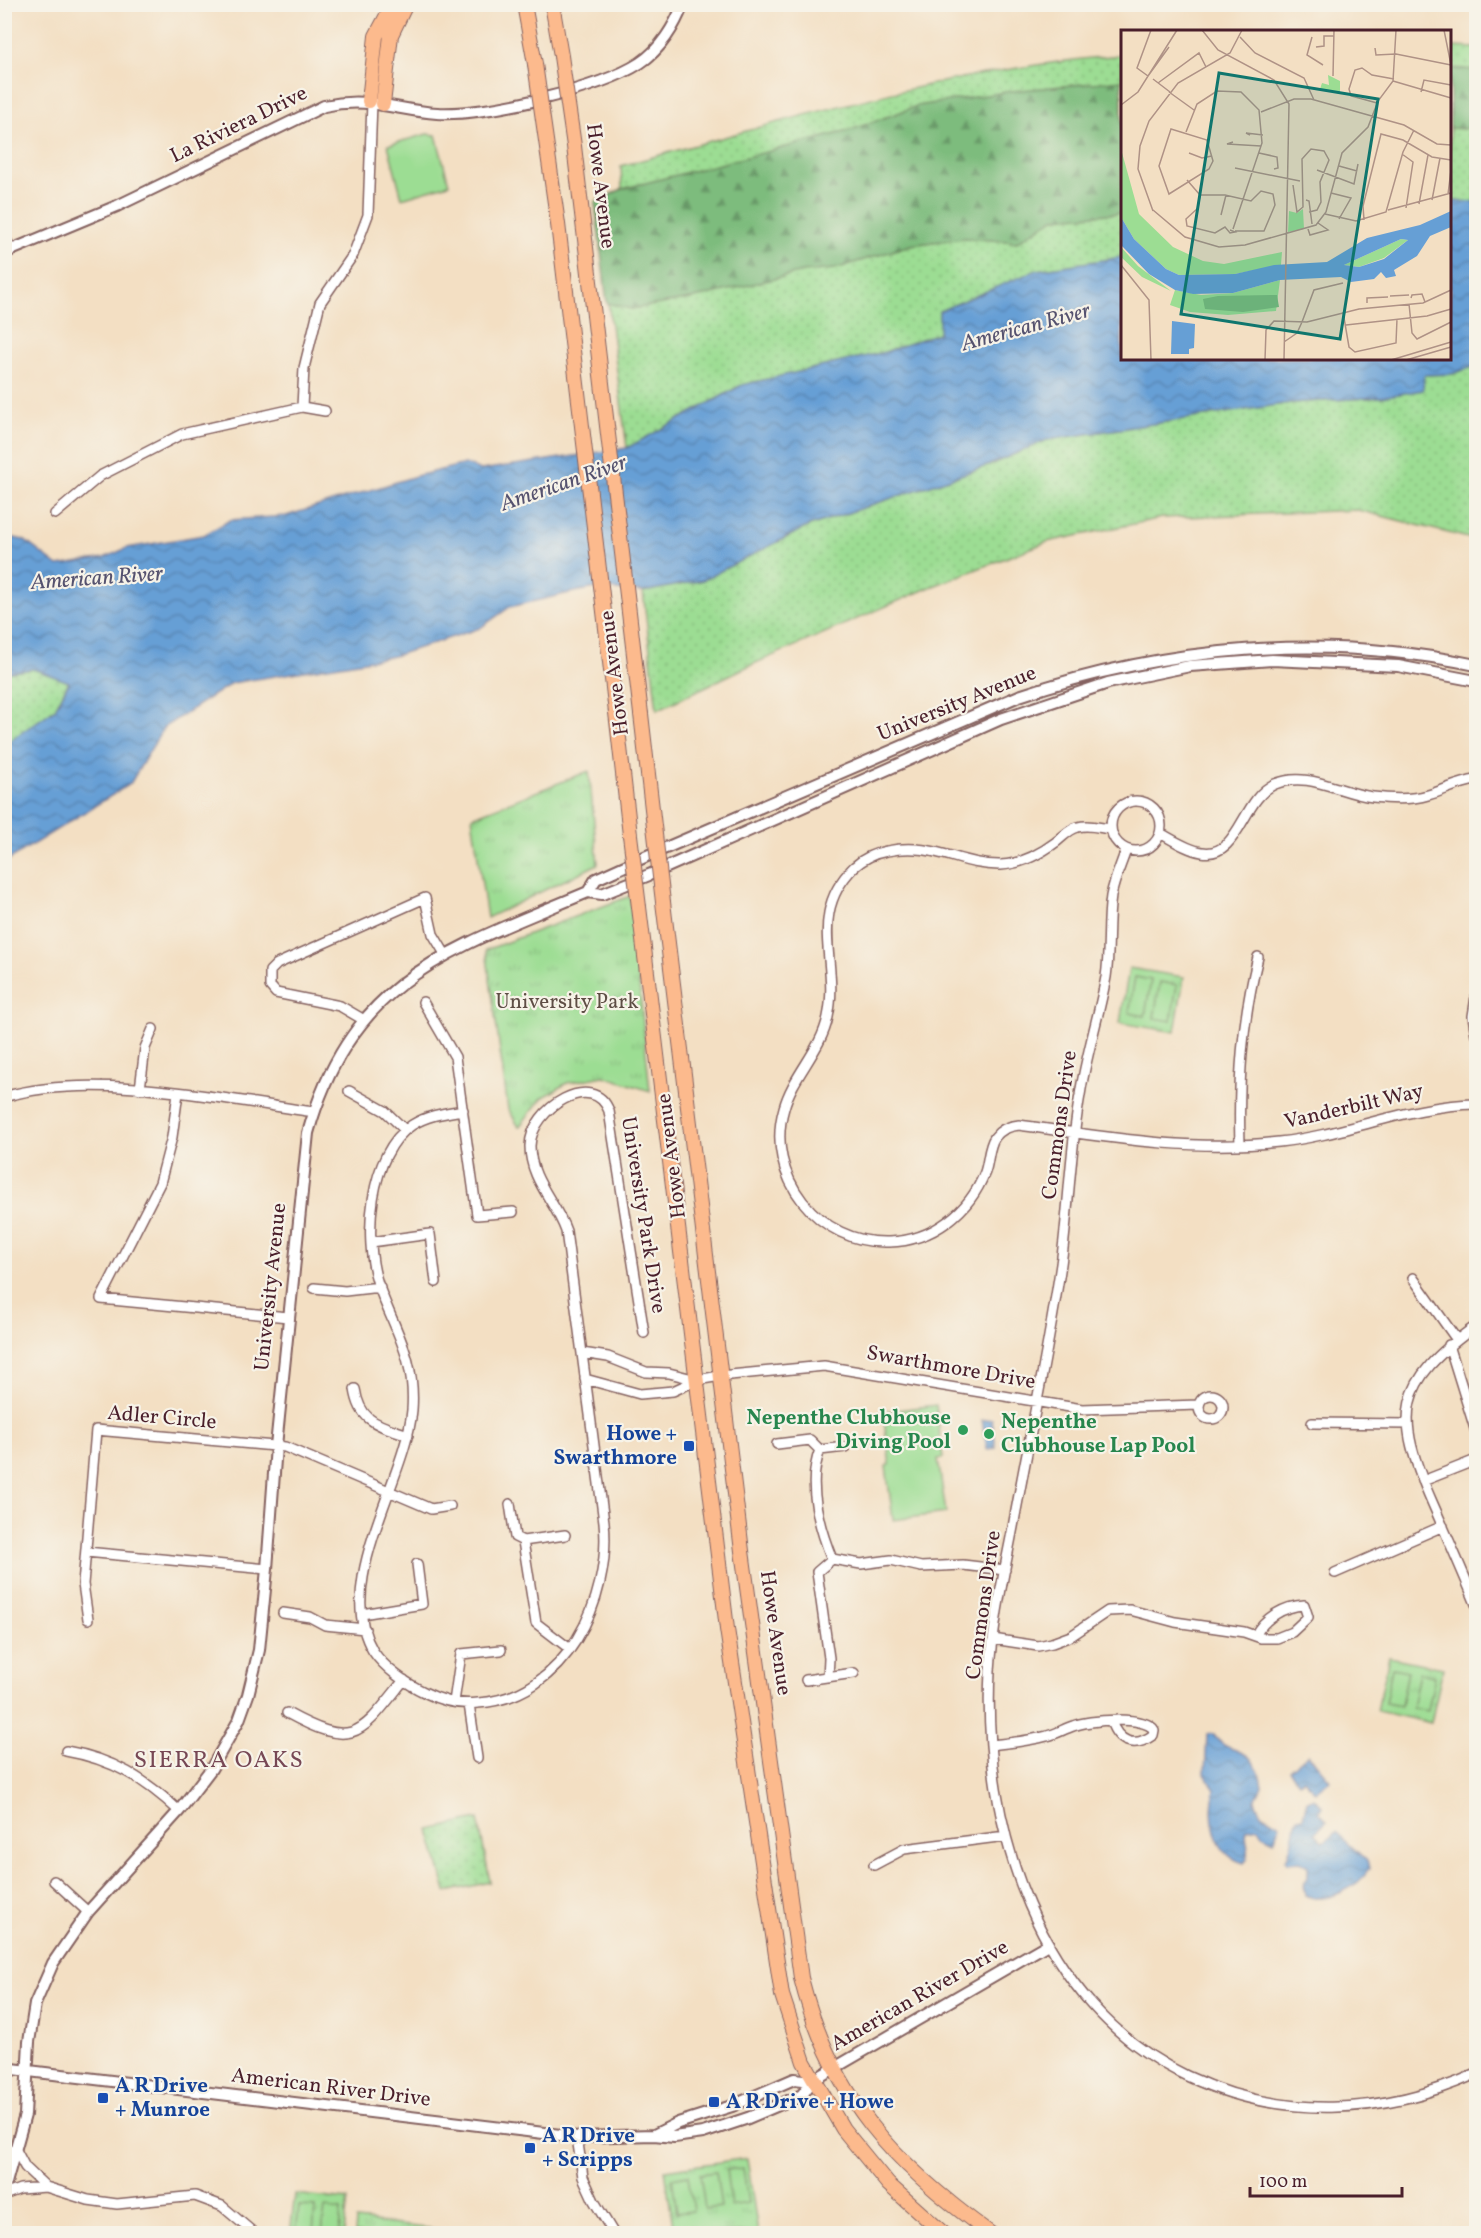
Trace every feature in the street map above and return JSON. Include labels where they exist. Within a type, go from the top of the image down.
[{"type":"main road","points":[[375,102],[376,36],[393,4]]},
{"type":"main road","points":[[375,102],[391,34],[406,4]]},
{"type":"main road","name":"Howe Avenue","points":[[524,4],[558,224],[630,835],[728,1629],[782,1995],[798,2047],[813,2081],[843,2129],[876,2171],[944,2234]]},
{"type":"main road","name":"Howe Avenue","points":[[552,4],[580,194],[742,1551],[800,1972],[811,2015],[835,2068],[874,2132],[900,2160],[953,2206],[991,2234]]},
{"type":"street","name":"La Riviera Drive","points":[[8,252],[117,206],[308,111],[342,102],[375,102],[438,113],[480,111],[555,94],[609,77],[634,67],[654,52],[672,27],[683,4]]},
{"type":"street","points":[[302,407],[304,368],[320,303],[352,255],[368,215],[375,102]]},
{"type":"street","points":[[4,237],[8,252]]},
{"type":"street","points":[[55,514],[100,476],[182,434],[302,407],[325,411]]},
{"type":"street","name":"University Avenue","points":[[588,892],[596,879],[647,856],[1019,696],[1045,688],[1202,653],[1272,647],[1324,646],[1410,653],[1476,665]]},
{"type":"street","name":"University Avenue","points":[[4,2190],[25,2115],[29,2042],[36,2004],[52,1963],[88,1912],[179,1811],[222,1751],[248,1695],[259,1650],[303,1162],[314,1112],[337,1060],[364,1020],[405,980],[445,954],[588,892],[602,894],[649,875],[1001,719],[1108,683],[1190,666],[1272,660],[1398,666],[1476,681]]},
{"type":"street","points":[[1160,833],[1194,850],[1214,852],[1225,847],[1233,838],[1245,815],[1262,791],[1287,781],[1315,782],[1371,797],[1402,798],[1427,795],[1476,780]]},
{"type":"street","points":[[1138,801],[1146,804],[1159,816],[1160,833],[1155,843],[1147,849],[1136,852],[1126,850],[1115,842],[1110,829],[1111,820],[1121,806],[1138,801]]},
{"type":"street","name":"Vanderbilt Way","points":[[1110,829],[1075,827],[1038,854],[1004,865],[985,864],[914,847],[876,853],[854,867],[833,900],[827,922],[826,948],[832,986],[828,1019],[815,1052],[788,1095],[780,1123],[780,1143],[788,1179],[796,1194],[816,1217],[830,1227],[861,1240],[892,1242],[927,1234],[957,1215],[981,1180],[993,1140],[1006,1128],[1019,1125],[1168,1143],[1240,1145],[1317,1137],[1428,1108],[1476,1104]]},
{"type":"street","name":"Commons Drive","points":[[1126,850],[1113,883],[1106,978],[1090,1044],[1074,1132],[1062,1254],[993,1639],[989,1696],[991,1745],[1006,1836],[1026,1898],[1048,1944],[1081,1993],[1128,2039],[1175,2070],[1226,2092],[1292,2106],[1358,2107],[1414,2097],[1476,2074]]},
{"type":"street","points":[[364,1020],[340,1006],[276,993],[270,986],[270,971],[277,964],[425,898],[433,934],[445,954]]},
{"type":"street","points":[[1240,1145],[1239,1100],[1244,1023],[1258,957]]},
{"type":"street","points":[[1476,997],[1473,1016],[1476,1035]]},
{"type":"street","points":[[423,1002],[455,1057],[477,1215],[513,1212]]},
{"type":"street","points":[[140,1089],[145,1048],[153,1029]]},
{"type":"street","points":[[4,1097],[48,1088],[140,1089],[314,1112]]},
{"type":"street","points":[[349,1091],[385,1111],[405,1130]]},
{"type":"street","points":[[178,1093],[172,1137],[160,1183],[101,1299],[288,1317]]},
{"type":"street","name":"University Park Drive","points":[[464,1110],[425,1118],[405,1130],[387,1152],[381,1165],[371,1222],[370,1242],[380,1287],[408,1357],[412,1401],[408,1435],[364,1566],[362,1614],[364,1629],[373,1651],[382,1663],[404,1680],[430,1696],[470,1704],[502,1700],[520,1693],[550,1672],[570,1648],[589,1616],[601,1581],[605,1558],[604,1522],[566,1231],[560,1214],[543,1192],[530,1149],[533,1130],[544,1112],[562,1100],[578,1095],[596,1095],[605,1101],[609,1111],[644,1333]]},
{"type":"street","points":[[370,1242],[430,1234],[436,1282]]},
{"type":"street","points":[[1413,1278],[1453,1343],[1476,1432]]},
{"type":"street","points":[[314,1288],[345,1291],[380,1287]]},
{"type":"street","points":[[1476,1326],[1453,1343],[1422,1375],[1411,1399],[1408,1424],[1413,1458],[1476,1604]]},
{"type":"street","points":[[582,1353],[608,1357],[646,1372],[669,1373],[697,1380]]},
{"type":"street","name":"Swarthmore Drive","points":[[697,1380],[808,1366],[849,1368],[1036,1401],[1104,1410],[1198,1405]]},
{"type":"street","points":[[585,1379],[640,1394],[673,1391],[697,1380]]},
{"type":"street","points":[[355,1389],[359,1409],[365,1416],[408,1435]]},
{"type":"street","points":[[1312,1423],[1408,1424]]},
{"type":"street","name":"Adler Circle","points":[[88,1619],[83,1600],[96,1430],[276,1446]]},
{"type":"street","points":[[777,1444],[810,1440],[820,1450]]},
{"type":"street","points":[[276,1446],[301,1452],[431,1509],[450,1506]]},
{"type":"street","points":[[820,1450],[845,1447]]},
{"type":"street","points":[[820,1450],[813,1467],[821,1530],[832,1559]]},
{"type":"street","points":[[1423,1480],[1476,1460]]},
{"type":"street","points":[[510,1504],[515,1537],[523,1541],[566,1535]]},
{"type":"street","points":[[1335,1573],[1443,1526]]},
{"type":"street","points":[[523,1541],[536,1623],[570,1648]]},
{"type":"street","points":[[86,1552],[267,1569]]},
{"type":"street","points":[[832,1559],[861,1564],[891,1560],[921,1567],[963,1565],[1005,1570]]},
{"type":"street","points":[[828,1677],[830,1658],[817,1572],[832,1559]]},
{"type":"street","points":[[362,1614],[422,1604],[417,1564]]},
{"type":"street","points":[[993,1639],[1038,1646],[1071,1636],[1108,1611],[1130,1610],[1175,1622],[1255,1636],[1277,1638],[1292,1632],[1308,1617],[1307,1608],[1304,1605],[1296,1605],[1280,1611],[1264,1623],[1255,1636]]},
{"type":"street","points":[[283,1613],[310,1617],[325,1625],[364,1629]]},
{"type":"street","points":[[453,1702],[461,1654],[501,1650]]},
{"type":"street","points":[[806,1680],[854,1673]]},
{"type":"street","points":[[287,1713],[325,1732],[346,1733],[357,1730],[373,1719],[404,1680]]},
{"type":"street","points":[[470,1704],[477,1758]]},
{"type":"street","points":[[991,1745],[1050,1735],[1074,1725],[1112,1720]]},
{"type":"street","points":[[66,1751],[104,1759],[128,1770],[151,1785],[179,1811]]},
{"type":"street","points":[[874,1865],[904,1849],[1006,1836]]},
{"type":"street","points":[[54,1881],[88,1912]]},
{"type":"street","name":"American River Drive","points":[[4,2068],[577,2137],[654,2135],[674,2137],[703,2133],[748,2118],[802,2095],[813,2081],[1048,1944]]},
{"type":"street","name":"American River Drive","points":[[654,2135],[678,2123],[732,2106],[794,2079],[813,2081]]},
{"type":"street","points":[[577,2137],[583,2177],[594,2202],[614,2234]]},
{"type":"street","points":[[16,2152],[25,2167],[46,2187]]},
{"type":"street","points":[[4,2195],[20,2189],[46,2187],[88,2200],[117,2204],[195,2196],[222,2206],[255,2234]]},
{"type":"green space","points":[[1451,47],[1476,48],[1476,202],[1451,201]]},
{"type":"green space","points":[[1121,55],[1121,257],[1037,270],[939,333],[885,352],[742,385],[627,448],[595,202],[622,189],[621,166],[869,98],[995,72]]},
{"type":"green space","points":[[1451,68],[1476,70],[1476,123],[1465,129],[1451,128]]},
{"type":"green space","points":[[1121,80],[1121,213],[1054,218],[1017,242],[964,238],[911,245],[835,269],[803,272],[691,299],[631,309],[607,303],[595,202],[622,189],[848,131],[917,106],[1012,91]]},
{"type":"green space","points":[[427,134],[436,135],[449,184],[402,198],[388,145]]},
{"type":"green space","points":[[1476,366],[1476,540],[1358,510],[1162,518],[1047,542],[928,588],[742,669],[657,710],[643,592],[703,580],[809,526],[987,466],[1047,440],[1290,403],[1381,397],[1424,375],[1452,374]]},
{"type":"green space","points":[[33,669],[69,681],[55,709],[5,744],[5,673]]},
{"type":"green space","points":[[589,771],[598,864],[487,918],[472,817]]},
{"type":"green space","name":"University Park","points":[[630,896],[650,1091],[604,1076],[567,1083],[542,1098],[519,1127],[508,1109],[486,950]]},
{"type":"green space","points":[[1129,968],[1184,977],[1175,1032],[1120,1023]]},
{"type":"green space","points":[[1135,977],[1151,980],[1145,1016],[1129,1013]]},
{"type":"green space","points":[[1160,982],[1177,985],[1171,1021],[1154,1018]]},
{"type":"green space","points":[[936,1405],[943,1458],[938,1459],[946,1513],[893,1520],[886,1466],[890,1465],[883,1412]]},
{"type":"green space","points":[[1389,1657],[1443,1668],[1431,1723],[1377,1711]]},
{"type":"green space","points":[[1392,1668],[1408,1671],[1401,1706],[1385,1703]]},
{"type":"green space","points":[[1419,1673],[1435,1676],[1428,1711],[1412,1708]]},
{"type":"green space","points":[[478,1819],[490,1882],[446,1892],[429,1830]]},
{"type":"green space","points":[[747,2158],[758,2233],[674,2233],[665,2170]]},
{"type":"green space","points":[[743,2168],[748,2203],[731,2206],[726,2170]]},
{"type":"green space","points":[[716,2172],[721,2207],[705,2209],[700,2174]]},
{"type":"green space","points":[[688,2175],[693,2211],[677,2213],[672,2178]]},
{"type":"green space","points":[[295,2194],[348,2200],[344,2233],[290,2234]]},
{"type":"green space","points":[[299,2206],[315,2207],[313,2233],[296,2233]]},
{"type":"green space","points":[[325,2208],[341,2210],[339,2233],[322,2233]]},
{"type":"green space","points":[[356,2220],[469,2233],[355,2234]]},
{"type":"water","name":"American River","points":[[1451,201],[1476,202],[1476,366],[1452,374],[1424,375],[1423,390],[1381,397],[1290,403],[1047,440],[987,466],[809,526],[703,580],[643,592],[595,588],[565,594],[510,607],[480,628],[394,656],[232,683],[164,727],[130,784],[5,862],[5,744],[55,709],[69,682],[33,669],[5,673],[5,536],[24,540],[58,566],[104,558],[127,548],[204,535],[230,520],[286,516],[416,476],[465,464],[481,470],[627,448],[742,385],[885,352],[939,333],[939,311],[1037,270],[1121,257],[1121,360],[1451,360]]},
{"type":"water","name":"Nepenthe Clubhouse Lap Pool","points":[[992,1419],[996,1448],[987,1449],[982,1420]]},
{"type":"water","points":[[1207,1734],[1213,1734],[1219,1742],[1248,1756],[1254,1762],[1262,1786],[1255,1801],[1261,1814],[1280,1825],[1274,1841],[1262,1835],[1258,1827],[1247,1829],[1248,1855],[1244,1863],[1225,1852],[1215,1833],[1212,1811],[1215,1790],[1205,1774]]},
{"type":"water","points":[[1308,1754],[1330,1780],[1315,1792],[1304,1779],[1299,1782],[1289,1770]]},
{"type":"water","points":[[1314,1798],[1323,1807],[1319,1812],[1327,1821],[1315,1833],[1324,1842],[1336,1832],[1367,1861],[1369,1869],[1350,1888],[1322,1898],[1305,1895],[1303,1886],[1308,1877],[1308,1866],[1299,1861],[1287,1863],[1286,1859],[1298,1818],[1303,1817],[1307,1801]]},
{"type":"place","name":"Nepenthe Clubhouse Diving Pool","points":[[963,1430]]},
{"type":"place","name":"Nepenthe Clubhouse Lap Pool","points":[[989,1434]]},
{"type":"place","name":"Howe + Swarthmore","points":[[689,1446]]},
{"type":"place","name":"A R Drive + Munroe","points":[[103,2098]]},
{"type":"place","name":"A R Drive + Howe","points":[[714,2102]]},
{"type":"place","name":"A R Drive + Scripps","points":[[530,2148]]},
{"type":"district","name":"SIERRA OAKS","points":[[219,1761]]}]
